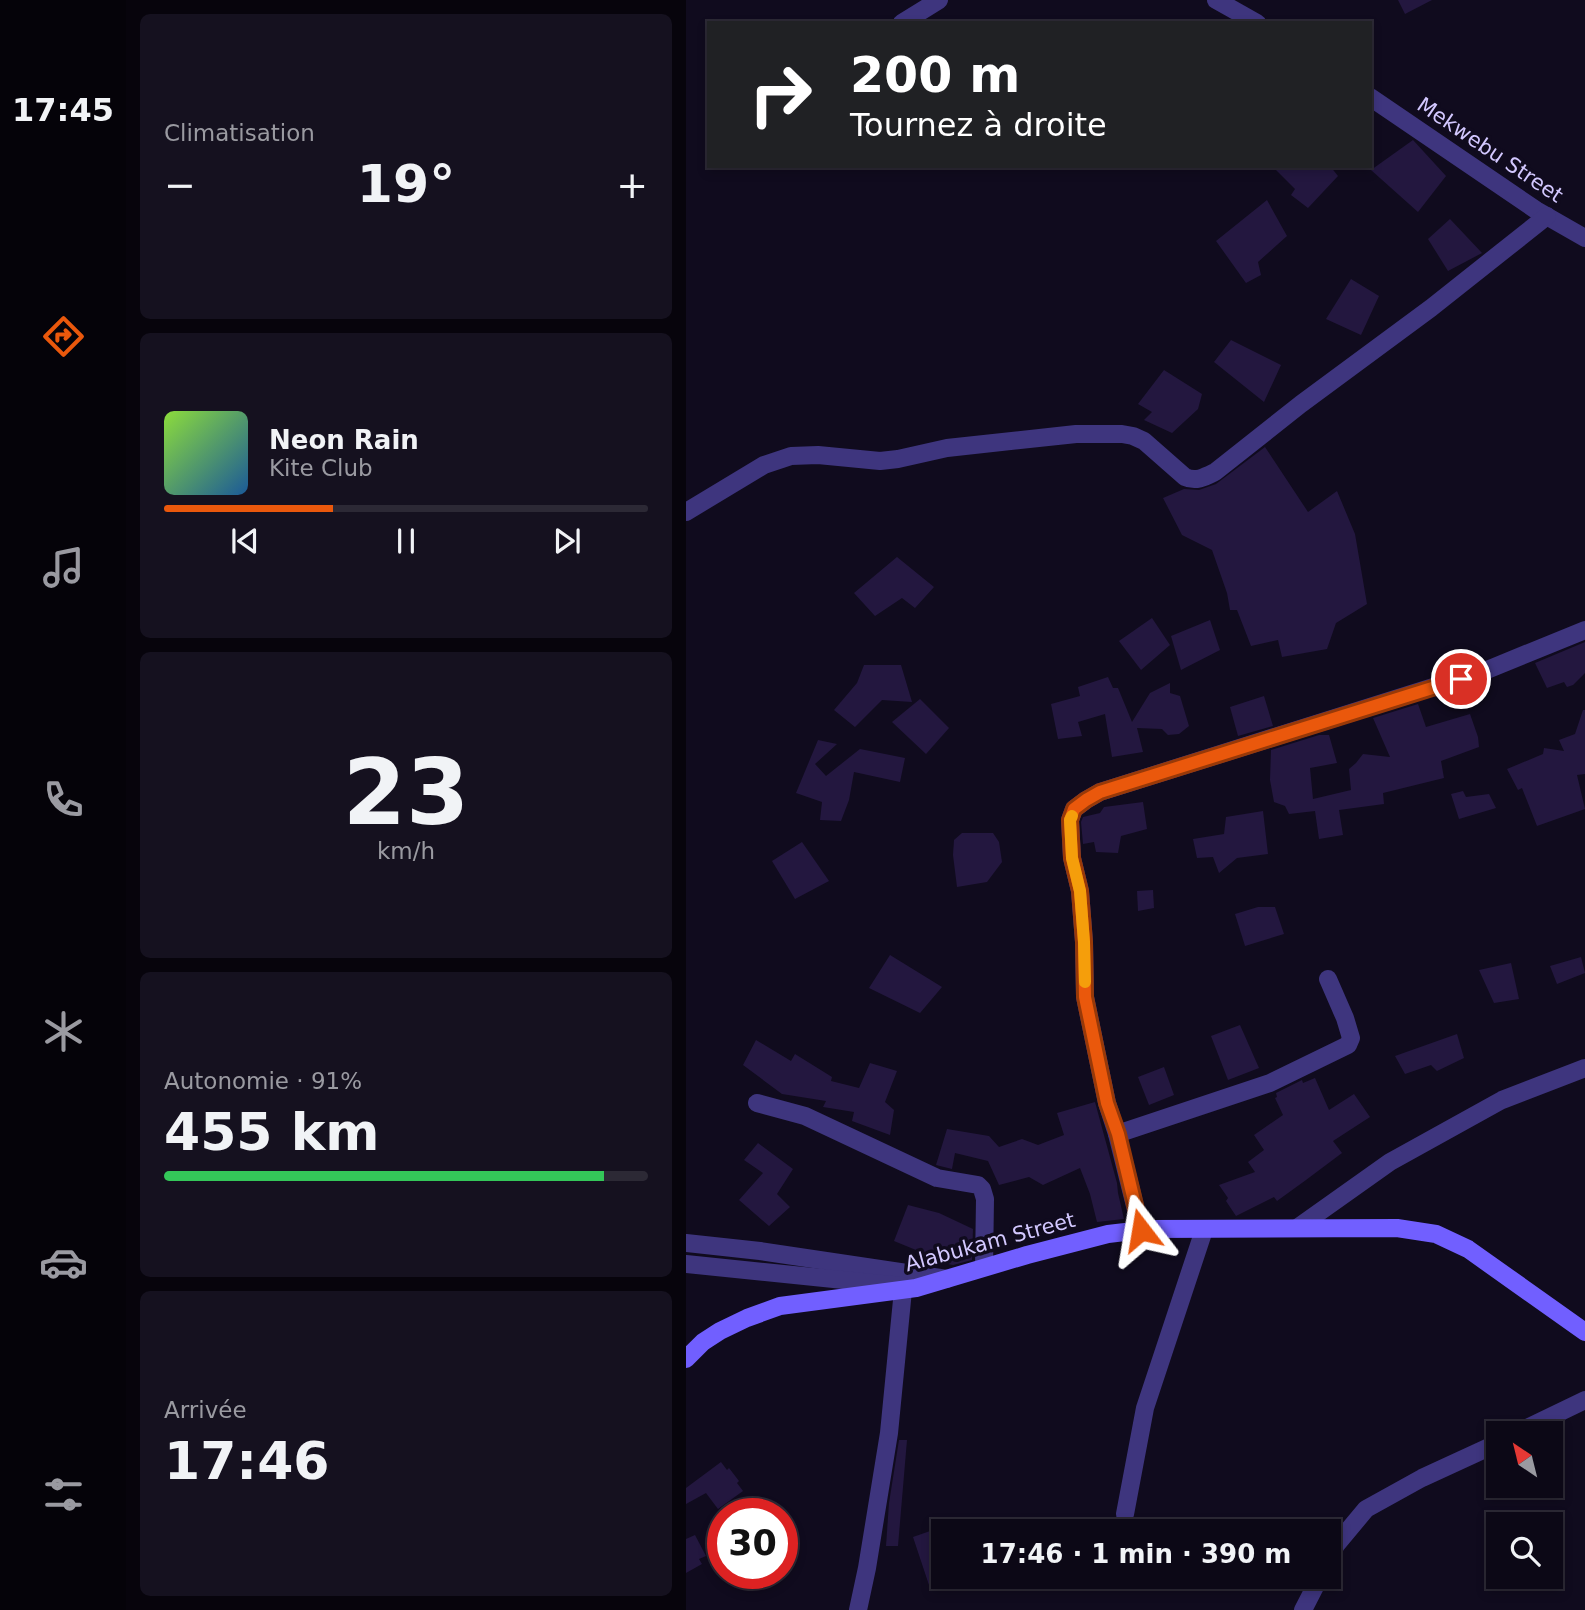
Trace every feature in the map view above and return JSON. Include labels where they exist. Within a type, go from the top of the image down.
[{"type":"street","points":[[905,21],[939,0]]},
{"type":"street","points":[[1216,0],[1253,21]]},
{"type":"street","name":"Mekwebu Street","points":[[1372,98],[1547,216],[1585,238]]},
{"type":"street","points":[[686,512],[764,464],[791,456],[818,455],[880,461],[947,448],[1076,434],[1133,436],[1144,441],[1185,477],[1191,480],[1203,478],[1216,472],[1301,404],[1431,309],[1547,216]]},
{"type":"street","points":[[1141,1230],[1118,1134],[1107,1103],[1085,997],[1080,891],[1071,848],[1070,820],[1074,809],[1100,792],[1488,670],[1585,630]]},
{"type":"street","points":[[1118,1134],[1269,1083],[1348,1045],[1351,1038],[1345,1018],[1328,979]]},
{"type":"street","points":[[1297,1228],[1390,1162],[1502,1100],[1585,1068]]},
{"type":"street","points":[[757,1104],[805,1116],[937,1178],[978,1185],[985,1199],[984,1267]]},
{"type":"street","name":"Alabukam Street","points":[[686,1359],[703,1342],[720,1331],[780,1307],[910,1289],[1108,1234],[1141,1230],[1396,1228],[1436,1234],[1468,1249],[1585,1332]]},
{"type":"street","points":[[1125,1514],[1145,1408],[1205,1230]]},
{"type":"street","points":[[686,1243],[760,1251],[947,1279]]},
{"type":"street","points":[[686,1264],[910,1289],[889,1433],[858,1610]]},
{"type":"street","points":[[1541,1421],[1585,1399]]},
{"type":"street","points":[[1341,1539],[1366,1509],[1422,1478],[1486,1449]]},
{"type":"street","points":[[1303,1610],[1314,1589]]},
{"type":"building","points":[[1398,0],[1432,0],[1405,14]]},
{"type":"building","points":[[1413,140],[1446,176],[1418,212],[1371,170]]},
{"type":"building","points":[[1274,168],[1332,168],[1338,176],[1308,208],[1291,195],[1295,189]]},
{"type":"building","points":[[1267,200],[1287,236],[1258,262],[1261,275],[1246,283],[1216,241]]},
{"type":"building","points":[[1450,219],[1482,253],[1448,271],[1428,239]]},
{"type":"building","points":[[1351,279],[1379,296],[1361,335],[1326,319]]},
{"type":"building","points":[[1231,340],[1281,365],[1264,402],[1214,362]]},
{"type":"building","points":[[1164,370],[1202,394],[1198,409],[1172,433],[1144,420],[1152,412],[1138,404]]},
{"type":"building","points":[[1265,447],[1308,512],[1337,491],[1355,534],[1367,604],[1336,623],[1327,649],[1282,657],[1278,640],[1251,646],[1237,610],[1230,610],[1212,550],[1182,535],[1163,498],[1184,489],[1199,490],[1216,484]]},
{"type":"building","points":[[897,557],[934,587],[915,608],[902,598],[875,616],[854,593]]},
{"type":"building","points":[[1152,618],[1170,645],[1141,670],[1119,641]]},
{"type":"building","points":[[1210,620],[1220,650],[1181,670],[1171,636]]},
{"type":"building","points":[[1585,642],[1585,673],[1573,685],[1567,687],[1564,682],[1547,688],[1535,663]]},
{"type":"building","points":[[864,665],[901,665],[912,702],[882,700],[855,727],[834,710],[857,683]]},
{"type":"building","points":[[1108,677],[1113,688],[1118,688],[1132,722],[1150,693],[1170,683],[1170,693],[1180,696],[1189,726],[1179,734],[1168,735],[1162,729],[1137,728],[1143,752],[1112,757],[1105,714],[1078,722],[1082,736],[1058,739],[1051,704],[1080,696],[1078,687]]},
{"type":"building","points":[[1264,696],[1273,726],[1238,736],[1230,707]]},
{"type":"building","points":[[920,699],[949,728],[926,754],[892,722]]},
{"type":"building","points":[[1418,704],[1426,727],[1470,714],[1479,747],[1441,761],[1444,778],[1383,793],[1384,804],[1339,810],[1343,835],[1319,839],[1315,811],[1289,814],[1285,806],[1274,802],[1270,780],[1271,750],[1319,735],[1329,735],[1337,763],[1310,768],[1313,799],[1351,790],[1349,769],[1363,754],[1390,757],[1373,718]]},
{"type":"building","points":[[1583,710],[1585,774],[1577,775],[1585,809],[1537,826],[1522,788],[1518,790],[1507,769],[1543,754],[1544,748],[1564,751],[1559,740],[1575,734]]},
{"type":"building","points":[[818,740],[837,744],[815,764],[826,776],[860,749],[905,758],[900,782],[854,772],[849,800],[841,821],[820,820],[822,802],[796,793]]},
{"type":"building","points":[[1463,791],[1466,797],[1489,794],[1496,808],[1459,819],[1451,794]]},
{"type":"building","points":[[1143,802],[1147,829],[1121,836],[1118,853],[1096,852],[1094,842],[1083,844],[1083,817],[1100,813],[1104,807]]},
{"type":"building","points":[[1263,811],[1268,854],[1237,858],[1219,873],[1213,857],[1197,858],[1193,839],[1224,834],[1226,817]]},
{"type":"building","points":[[962,833],[993,833],[999,842],[1002,862],[987,882],[957,887],[954,840]]},
{"type":"building","points":[[802,842],[829,881],[795,899],[772,861]]},
{"type":"building","points":[[1153,890],[1154,908],[1138,911],[1137,891]]},
{"type":"building","points":[[1258,907],[1275,907],[1284,934],[1245,946],[1235,914]]},
{"type":"building","points":[[890,955],[942,987],[920,1013],[869,988]]},
{"type":"building","points":[[1581,957],[1585,973],[1557,984],[1550,966]]},
{"type":"building","points":[[1511,963],[1519,999],[1494,1003],[1479,970]]},
{"type":"building","points":[[1240,1025],[1259,1068],[1228,1080],[1211,1036]]},
{"type":"building","points":[[1457,1034],[1464,1058],[1437,1071],[1431,1065],[1405,1074],[1395,1056]]},
{"type":"building","points":[[756,1040],[791,1061],[795,1054],[832,1077],[831,1081],[859,1088],[870,1063],[897,1071],[885,1102],[894,1110],[890,1135],[852,1121],[854,1112],[823,1107],[826,1101],[782,1094],[743,1065]]},
{"type":"building","points":[[1164,1067],[1174,1095],[1149,1105],[1138,1077]]},
{"type":"building","points":[[1315,1078],[1329,1110],[1354,1094],[1370,1117],[1333,1141],[1342,1153],[1306,1180],[1277,1201],[1274,1197],[1236,1216],[1219,1185],[1255,1172],[1248,1162],[1264,1150],[1254,1135],[1283,1115],[1275,1098],[1276,1093],[1302,1080],[1303,1083]]},
{"type":"building","points":[[1095,1102],[1124,1219],[1097,1222],[1080,1168],[1043,1185],[1029,1177],[999,1185],[988,1161],[955,1153],[952,1169],[936,1165],[947,1129],[989,1136],[999,1147],[1022,1139],[1038,1145],[1064,1135],[1057,1113]]},
{"type":"building","points":[[758,1143],[793,1169],[777,1194],[790,1207],[769,1226],[739,1200],[763,1173],[744,1160]]},
{"type":"building","points":[[908,1205],[939,1213],[973,1229],[972,1260],[953,1265],[932,1261],[933,1257],[894,1241]]},
{"type":"building","points":[[899,1440],[907,1440],[898,1546],[886,1546],[889,1503]]},
{"type":"building","points":[[721,1462],[739,1481],[737,1483],[743,1491],[733,1498],[710,1498],[706,1493],[686,1504],[686,1488]]},
{"type":"building","points":[[931,1531],[931,1588],[930,1588],[913,1537]]},
{"type":"building","points":[[695,1535],[706,1556],[699,1559],[702,1564],[686,1573],[686,1539]]},
{"type":"slow traffic","points":[[1072,816],[1072,858],[1080,891],[1085,982]]},
{"type":"route","points":[[1141,1230],[1118,1134],[1107,1103],[1085,997],[1080,891],[1072,858],[1070,820],[1074,809],[1100,792],[1461,679]]}]
